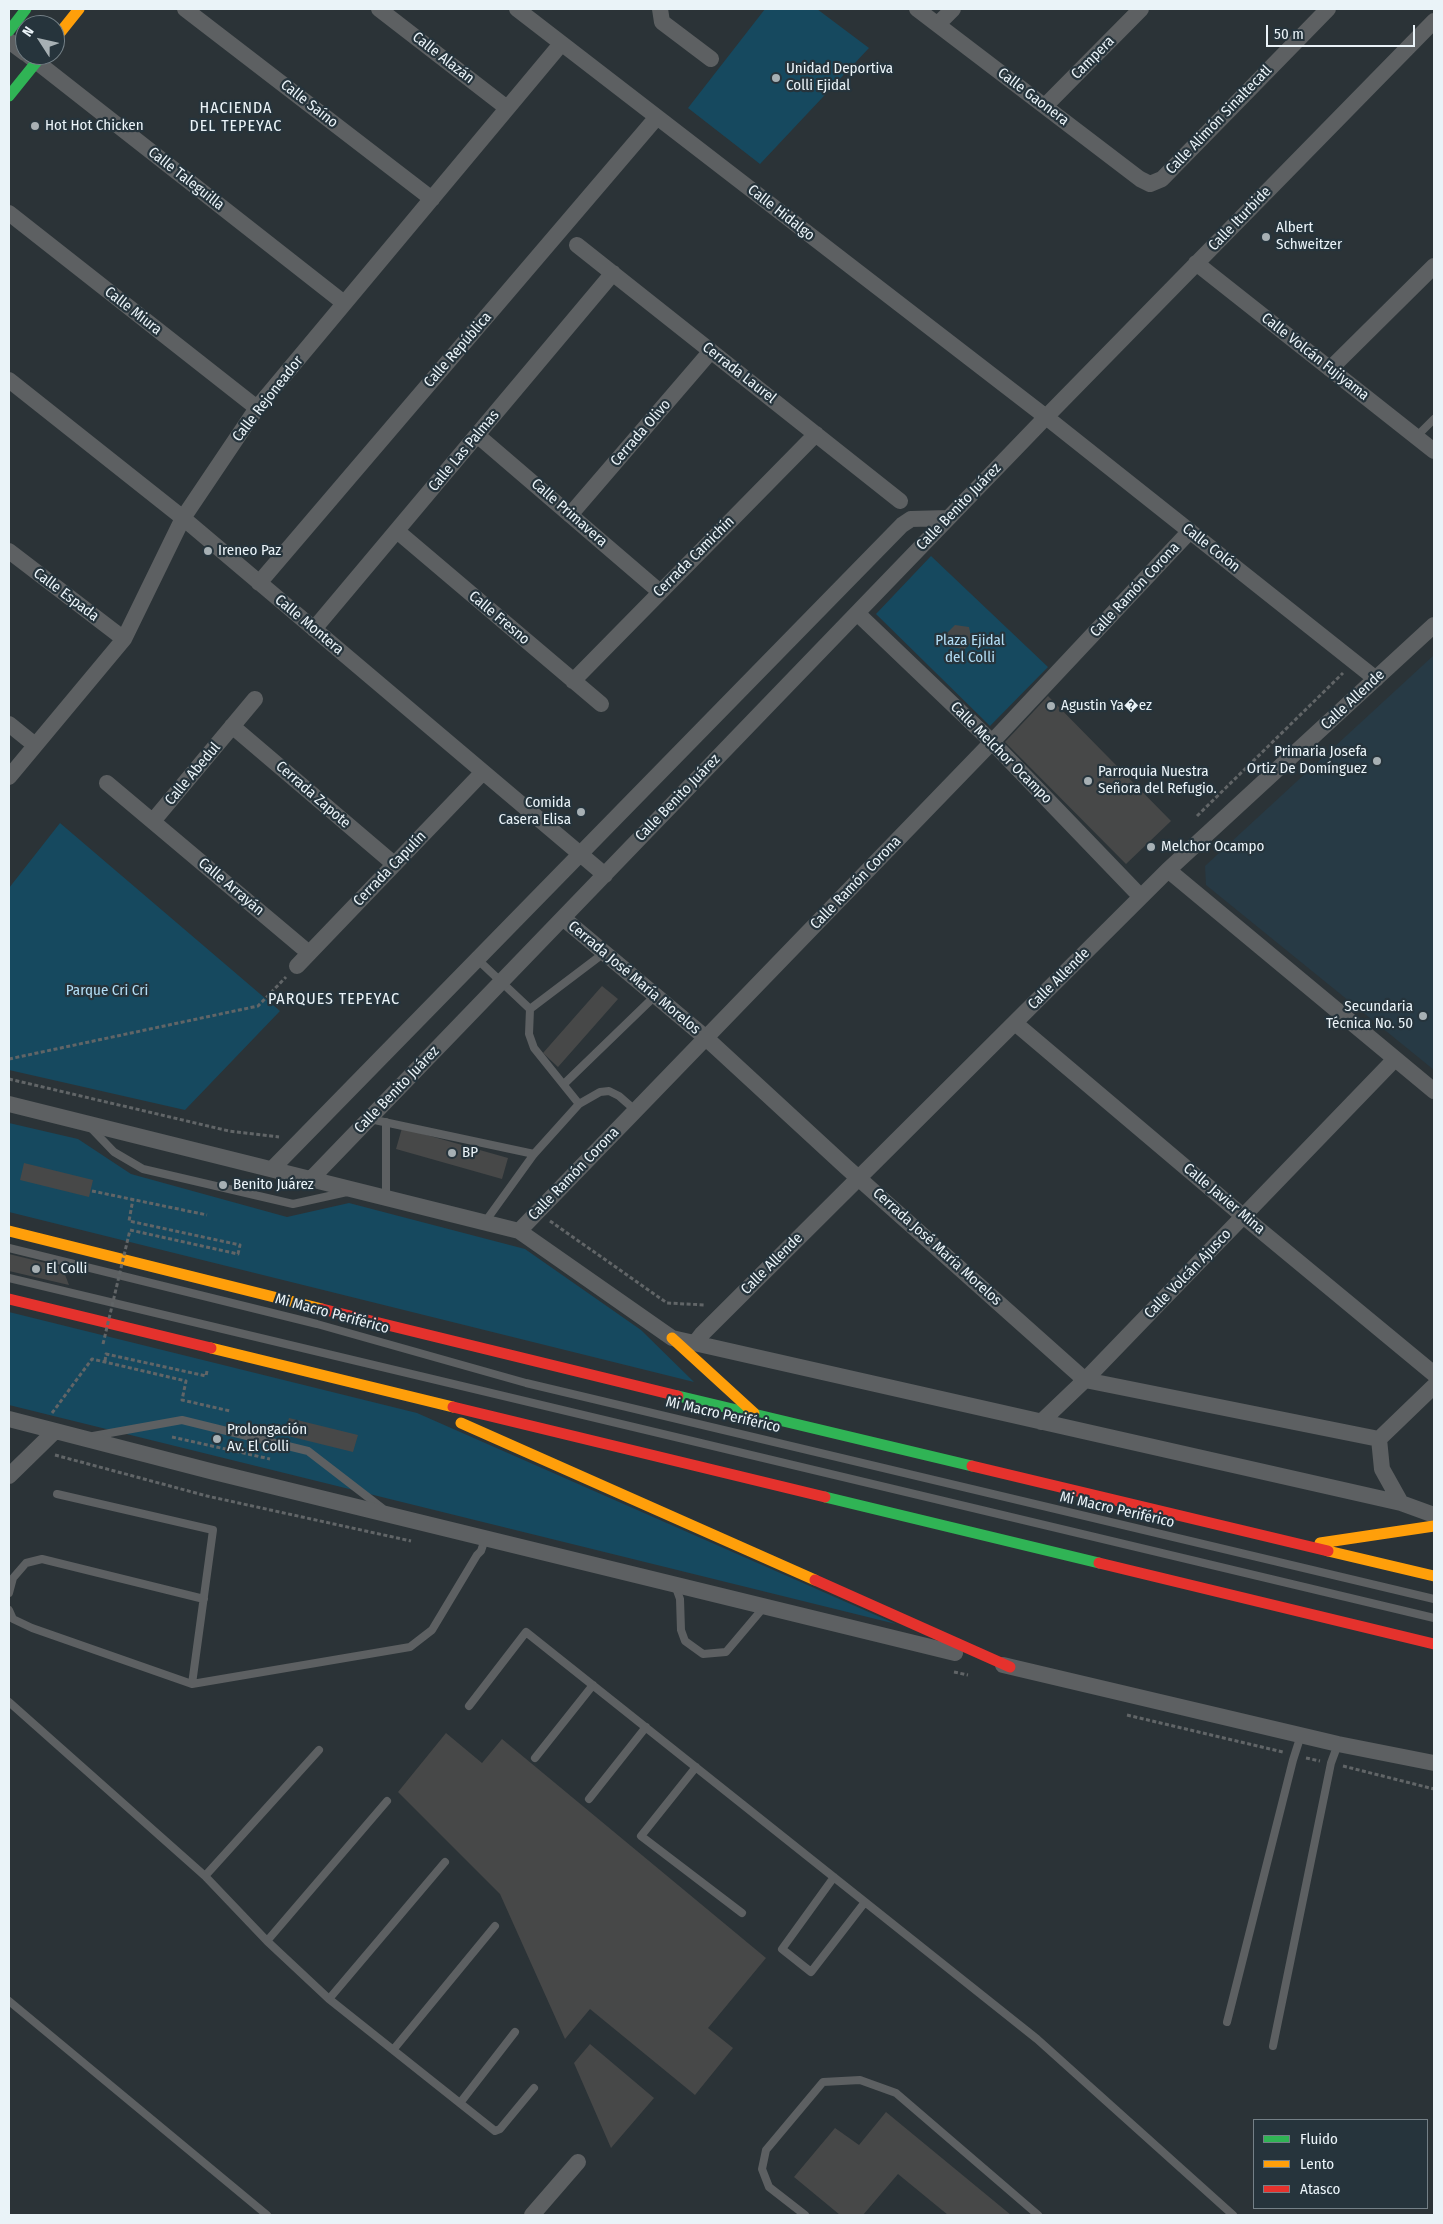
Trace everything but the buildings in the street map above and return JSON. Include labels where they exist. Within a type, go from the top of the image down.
[{"type":"main road","points":[[9,31],[26,9]]},
{"type":"main road","points":[[65,26],[79,9]]},
{"type":"main road","points":[[11,88],[27,65]]},
{"type":"main road","points":[[9,1232],[497,1353],[1434,1576]]},
{"type":"main road","points":[[9,1299],[1434,1644]]},
{"type":"main road","points":[[672,1338],[756,1414]]},
{"type":"main road","points":[[379,1389],[501,1440],[1010,1667]]},
{"type":"main road","points":[[1305,1545],[1434,1526]]},
{"type":"street","name":"Calle Saíno","points":[[185,9],[432,199]]},
{"type":"street","name":"Calle Alazán","points":[[379,9],[507,108]]},
{"type":"street","name":"Calle Hidalgo","points":[[517,9],[1046,417]]},
{"type":"street","points":[[660,9],[662,22],[711,59]]},
{"type":"street","name":"Calle Gaonera","points":[[917,9],[1140,179],[1150,184]]},
{"type":"street","points":[[938,24],[953,9]]},
{"type":"street","name":"Campera","points":[[1045,106],[1141,9]]},
{"type":"street","name":"Calle Alimón Sinaltecatl","points":[[1150,184],[1162,178],[1328,9]]},
{"type":"street","name":"Calle Iturbide","points":[[1046,417],[1434,20]]},
{"type":"street","name":"Calle Rejoneador","points":[[9,777],[124,639],[183,518],[257,408],[562,44]]},
{"type":"street","name":"Calle Taleguilla","points":[[44,65],[344,304]]},
{"type":"street","name":"Calle República","points":[[259,583],[657,117]]},
{"type":"street","name":"Calle Miura","points":[[9,214],[257,408]]},
{"type":"street","name":"Cerrada Laurel","points":[[578,245],[900,501]]},
{"type":"street","name":"Calle Volcán Fujiyama","points":[[1196,263],[1434,451]]},
{"type":"street","points":[[1330,369],[1434,266]]},
{"type":"street","name":"Calle Las Palmas","points":[[314,629],[613,273]]},
{"type":"street","name":"Cerrada Olivo","points":[[570,515],[711,351]]},
{"type":"street","name":"Calle Montera","points":[[9,380],[183,518],[605,875]]},
{"type":"street","name":"Calle Benito Juárez","points":[[311,1179],[1046,417]]},
{"type":"street","name":"Calle Colón","points":[[1046,417],[1376,679]]},
{"type":"street","name":"Cerrada Camichín","points":[[573,680],[816,434]]},
{"type":"street","name":"Calle Primavera","points":[[477,435],[660,592]]},
{"type":"street","name":"Calle Benito Juárez","points":[[272,1168],[902,525],[911,519],[948,518]]},
{"type":"street","name":"Calle Fresno","points":[[397,531],[601,704]]},
{"type":"street","name":"Calle Ramón Corona","points":[[519,1231],[992,742],[1190,531]]},
{"type":"street","name":"Calle Espada","points":[[9,550],[124,639]]},
{"type":"street","name":"Calle Melchor Ocampo","points":[[857,613],[992,742],[1141,897]]},
{"type":"street","name":"Calle Allende","points":[[695,1344],[702,1334],[1168,870],[1434,625]]},
{"type":"street","name":"Calle Abedul","points":[[153,821],[255,699]]},
{"type":"street","points":[[9,724],[35,745]]},
{"type":"street","name":"Cerrada Zapote","points":[[232,726],[394,864]]},
{"type":"street","name":"Cerrada Capulín","points":[[297,966],[483,772]]},
{"type":"street","name":"Calle Arrayán","points":[[107,783],[309,953]]},
{"type":"street","points":[[1168,870],[1434,1091]]},
{"type":"street","name":"Cerrada José María Morelos","points":[[562,918],[706,1038],[858,1178],[1085,1380]]},
{"type":"street","name":"Calle Javier Mina","points":[[1015,1023],[1243,1216],[1434,1374]]},
{"type":"street","name":"Calle Volcán Ajusco","points":[[1041,1422],[1085,1380],[1396,1060]]},
{"type":"street","points":[[9,1104],[519,1231],[672,1338],[1401,1504],[1434,1515]]},
{"type":"street","points":[[1085,1380],[1379,1439]]},
{"type":"street","points":[[1379,1439],[1434,1386]]},
{"type":"street","points":[[9,1419],[81,1439],[1010,1667],[1338,1744],[1434,1763]]},
{"type":"street","points":[[9,1476],[47,1430]]},
{"type":"street","points":[[1379,1439],[1382,1469],[1401,1504]]},
{"type":"street","points":[[538,2214],[578,2162]]},
{"type":"lane","points":[[1416,437],[1434,419]]},
{"type":"lane","points":[[530,1009],[604,953]]},
{"type":"lane","points":[[477,959],[530,1009]]},
{"type":"lane","points":[[564,1084],[655,996]]},
{"type":"lane","points":[[530,1009],[529,1034],[534,1048],[579,1104]]},
{"type":"lane","points":[[485,1222],[534,1154],[579,1104],[600,1092],[609,1091],[619,1096],[635,1110]]},
{"type":"lane","points":[[370,1119],[534,1154]]},
{"type":"lane","points":[[386,1122],[386,1198]]},
{"type":"lane","points":[[87,1124],[114,1152],[143,1170],[293,1204],[353,1190]]},
{"type":"lane","name":"Mi Macro Periférico","points":[[9,1248],[317,1324],[536,1385],[1434,1599]]},
{"type":"lane","name":"Mi Macro Periférico","points":[[9,1278],[1434,1618]]},
{"type":"lane","points":[[81,1439],[182,1420],[308,1451],[390,1515]]},
{"type":"lane","points":[[56,1494],[213,1530],[192,1684]]},
{"type":"lane","points":[[9,1610],[13,1619],[32,1628],[192,1684],[410,1647],[432,1630],[481,1550],[485,1538]]},
{"type":"lane","points":[[9,1593],[13,1578],[26,1563],[42,1559],[204,1599]]},
{"type":"lane","points":[[675,1585],[680,1599],[681,1630],[685,1641],[703,1654],[726,1652],[764,1607]]},
{"type":"lane","points":[[469,1706],[526,1632],[1037,2039],[1233,2215]]},
{"type":"lane","points":[[534,1758],[593,1685]]},
{"type":"lane","points":[[9,1702],[205,1876],[267,1941],[329,1998],[496,2131],[500,2129],[534,2088]]},
{"type":"lane","points":[[589,1799],[646,1727]]},
{"type":"lane","points":[[1227,2022],[1293,1760],[1301,1735]]},
{"type":"lane","points":[[1272,2046],[1331,1763],[1338,1744]]},
{"type":"lane","points":[[205,1876],[319,1750]]},
{"type":"lane","points":[[696,1767],[641,1836],[742,1913]]},
{"type":"lane","points":[[267,1941],[387,1801]]},
{"type":"lane","points":[[329,1998],[445,1862]]},
{"type":"lane","points":[[834,1877],[782,1949],[811,1972],[866,1902]]},
{"type":"lane","points":[[392,2050],[495,1926]]},
{"type":"lane","points":[[9,2001],[267,2215]]},
{"type":"lane","points":[[460,2103],[515,2032]]},
{"type":"lane","points":[[805,2215],[769,2187],[762,2169],[766,2150],[823,2082],[860,2080],[896,2093],[1038,2215]]},
{"type":"path","points":[[1192,821],[1355,661]]},
{"type":"path","points":[[9,1059],[258,1006],[297,966]]},
{"type":"path","points":[[9,1080],[229,1131],[280,1137]]},
{"type":"path","points":[[92,1191],[207,1215]]},
{"type":"path","points":[[103,1344],[130,1230],[238,1254],[240,1246],[129,1220],[133,1200]]},
{"type":"path","points":[[535,1214],[549,1220],[667,1303],[705,1305],[712,1298]]},
{"type":"path","points":[[47,1430],[92,1359],[186,1382],[182,1400],[230,1411]]},
{"type":"path","points":[[172,1437],[270,1459]]},
{"type":"shaded area","name":"Primaria Josefa Ortiz De Domínguez","points":[[1434,655],[1434,1070],[1206,885],[1205,866]]},
{"type":"green space","name":"Unidad Deportiva Colli Ejidal","points":[[765,9],[817,9],[869,48],[760,164],[688,108]]},
{"type":"green space","name":"Plaza Ejidal del Colli","points":[[931,556],[1048,667],[990,726],[876,614]]},
{"type":"green space","name":"Parque Cri Cri","points":[[60,823],[280,1011],[185,1110],[9,1070],[9,888]]},
{"type":"green space","points":[[9,1123],[78,1139],[131,1174],[287,1217],[349,1203],[525,1249],[641,1330],[694,1382],[9,1212]]},
{"type":"green space","points":[[9,1312],[417,1413],[896,1624],[9,1405]]},
{"type":"traffic: fast","points":[[9,31],[26,9]]},
{"type":"traffic: fast","points":[[9,96],[34,65]]},
{"type":"traffic: fast","points":[[678,1396],[972,1466]]},
{"type":"traffic: fast","points":[[825,1497],[1099,1563]]},
{"type":"traffic: slow","points":[[65,26],[79,9]]},
{"type":"traffic: slow","points":[[9,1231],[322,1309]]},
{"type":"traffic: slow","points":[[672,1338],[754,1413]]},
{"type":"traffic: slow","points":[[211,1348],[453,1407]]},
{"type":"traffic: slow","points":[[461,1423],[815,1580]]},
{"type":"traffic: slow","points":[[1320,1543],[1434,1526]]},
{"type":"traffic: slow","points":[[1328,1551],[1434,1576]]},
{"type":"traffic: jam","points":[[9,1299],[211,1348]]},
{"type":"traffic: jam","points":[[322,1309],[678,1396]]},
{"type":"traffic: jam","points":[[453,1407],[825,1497]]},
{"type":"traffic: jam","points":[[972,1466],[1328,1551]]},
{"type":"traffic: jam","points":[[1099,1563],[1434,1644]]},
{"type":"traffic: jam","points":[[815,1580],[1010,1667]]},
{"type":"place","name":"Unidad Deportiva Colli Ejidal","points":[[776,78]]},
{"type":"place","name":"Hot Hot Chicken","points":[[35,126]]},
{"type":"place","name":"Albert Schweitzer","points":[[1266,237]]},
{"type":"place","name":"Ireneo Paz","points":[[208,551]]},
{"type":"place","name":"Agustin Ya�ez","points":[[1051,706]]},
{"type":"place","name":"Primaria Josefa Ortiz De Domínguez","points":[[1377,761]]},
{"type":"place","name":"Parroquia Nuestra Señora del Refugio.","points":[[1088,781]]},
{"type":"place","name":"Comida Casera Elisa","points":[[581,812]]},
{"type":"place","name":"Melchor Ocampo","points":[[1151,847]]},
{"type":"place","name":"Secundaria Técnica No. 50","points":[[1423,1016]]},
{"type":"place","name":"BP","points":[[452,1153]]},
{"type":"place","name":"Benito Juárez","points":[[223,1185]]},
{"type":"place","name":"El Colli","points":[[36,1269]]},
{"type":"place","name":"Prolongación Av. El Colli","points":[[217,1439]]},
{"type":"district","name":"HACIENDA DEL TEPEYAC","points":[[236,118]]},
{"type":"district","name":"PARQUES TEPEYAC","points":[[334,1000]]}]
